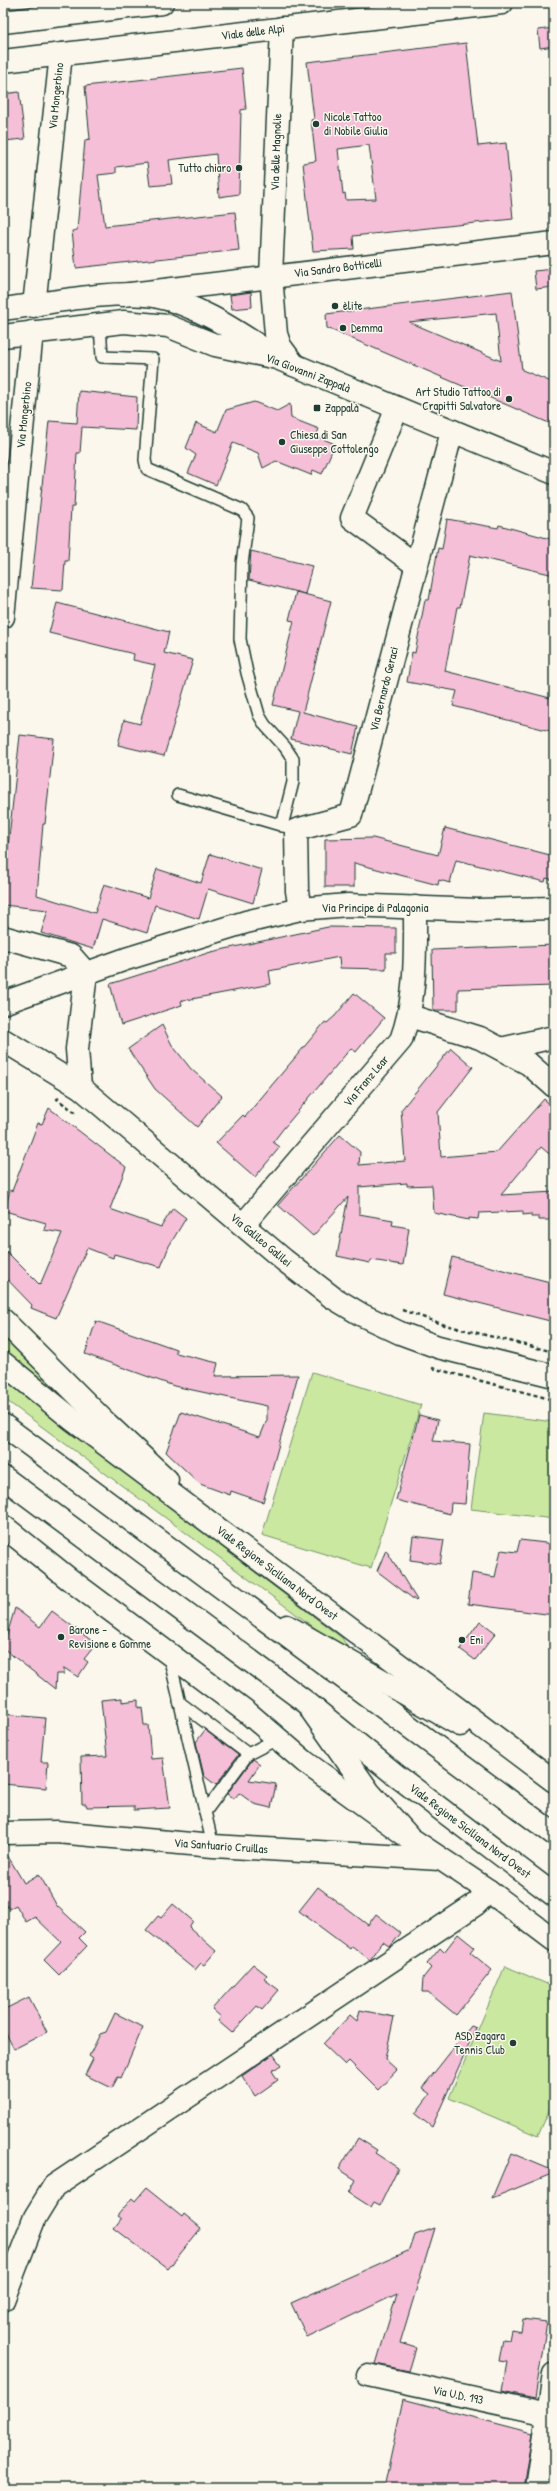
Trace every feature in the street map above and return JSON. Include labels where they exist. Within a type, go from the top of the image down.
[{"type":"street","points":[[3,22],[162,3]]},
{"type":"street","name":"Viale delle Alpi","points":[[3,61],[282,28],[411,8],[502,3]]},
{"type":"street","name":"Via delle Magnolie","points":[[282,28],[271,276],[276,334],[285,362]]},
{"type":"street","name":"Via Mongerbino","points":[[34,306],[61,54]]},
{"type":"street","name":"Via Sandro Botticelli","points":[[122,295],[554,243]]},
{"type":"street","name":"Via Giovanni Zappalà","points":[[3,309],[122,295],[155,296],[175,302],[224,322],[244,345]]},
{"type":"street","points":[[244,345],[274,306]]},
{"type":"street","name":"Via Giovanni Zappalà","points":[[3,336],[124,322],[168,326],[215,345],[244,345],[554,472]]},
{"type":"street","points":[[215,345],[223,340],[227,330],[224,322]]},
{"type":"street","name":"Via Mongerbino","points":[[3,617],[32,332]]},
{"type":"street","points":[[397,408],[352,518],[416,565]]},
{"type":"street","name":"Via Bernardo Geraci","points":[[289,828],[351,815],[452,431]]},
{"type":"street","points":[[289,828],[300,909]]},
{"type":"street","name":"Via Principe di Palagonia","points":[[3,1003],[86,973],[246,922],[300,909],[348,905],[478,910],[554,908]]},
{"type":"street","name":"Via Franz Lear","points":[[243,1225],[401,1040],[410,1016],[415,971],[415,907]]},
{"type":"street","points":[[3,937],[71,956],[86,973],[77,1049],[80,1087]]},
{"type":"street","points":[[410,1016],[480,1038],[529,1064],[554,1086]]},
{"type":"street","points":[[501,1049],[554,1037]]},
{"type":"street","name":"Via Galileo Galilei","points":[[3,1040],[80,1087],[243,1225],[332,1297],[369,1318],[400,1333],[438,1347],[554,1376]]},
{"type":"street","points":[[3,1320],[143,1459],[274,1572]]},
{"type":"street","name":"Viale Regione Siciliana Nord Ovest","points":[[3,1363],[74,1420],[274,1572],[554,1781]]},
{"type":"street","points":[[3,1426],[554,1834]]},
{"type":"street","name":"Viale Regione Siciliana Nord Ovest","points":[[3,1477],[307,1703],[397,1776],[554,1895]]},
{"type":"street","points":[[3,1526],[69,1579],[248,1713],[277,1739],[339,1788],[440,1859],[489,1891],[554,1940]]},
{"type":"street","points":[[3,1544],[69,1579]]},
{"type":"street","points":[[229,1594],[536,1767]]},
{"type":"street","points":[[307,1703],[369,1792],[411,1839]]},
{"type":"street","name":"Via Santuario Cruillas","points":[[3,1833],[57,1832],[213,1846],[440,1859]]},
{"type":"street","points":[[3,2300],[35,2217],[54,2186],[476,1904],[489,1891]]},
{"type":"street","points":[[537,2488],[554,2374]]},
{"type":"street","name":"Via U.D. 193","points":[[368,2375],[548,2414]]},
{"type":"lane","points":[[100,325],[102,357],[153,359],[145,460],[147,468],[242,510],[248,518],[242,564],[240,638],[247,673],[259,715],[265,725],[285,747],[293,759],[293,782],[289,828],[178,795]]},
{"type":"lane","points":[[168,1653],[213,1846]]},
{"type":"lane","points":[[179,1702],[248,1754]]},
{"type":"lane","points":[[205,1812],[248,1754],[277,1739]]},
{"type":"path","points":[[397,1307],[445,1325],[554,1352]]},
{"type":"green space","points":[[3,1333],[59,1387],[70,1404],[3,1349]]},
{"type":"green space","points":[[312,1372],[421,1405],[371,1568],[262,1535]]},
{"type":"green space","points":[[3,1376],[86,1444],[342,1638],[350,1651],[327,1637],[3,1398]]},
{"type":"green space","points":[[484,1413],[554,1422],[554,1519],[471,1509]]},
{"type":"green space","name":"ASD Zagara Tennis Club","points":[[505,1966],[554,1987],[554,2099],[538,2136],[449,2098]]},
{"type":"building","points":[[554,28],[554,46],[540,48],[538,30]]},
{"type":"building","points":[[466,43],[478,146],[506,143],[513,219],[353,236],[354,249],[313,251],[303,163],[316,161],[311,120],[314,119],[307,62]],"holes":[[[369,145],[376,199],[346,200],[345,193],[343,194],[338,149]]]},
{"type":"building","points":[[242,68],[246,109],[241,110],[239,194],[219,197],[216,154],[169,160],[172,184],[150,186],[147,163],[116,167],[116,173],[98,175],[105,226],[235,212],[239,250],[76,268],[72,231],[77,230],[85,140],[90,139],[85,86]]},
{"type":"building","points":[[19,92],[25,139],[3,141],[3,94]]},
{"type":"building","points":[[554,269],[554,287],[536,289],[534,271]]},
{"type":"building","points":[[512,291],[522,370],[554,383],[554,411],[549,423],[327,328],[326,314]],"holes":[[[496,313],[501,361],[409,322]]]},
{"type":"building","points":[[251,292],[252,307],[232,309],[230,295]]},
{"type":"building","points":[[79,391],[137,397],[136,430],[82,427],[80,453],[77,453],[74,507],[71,507],[68,561],[65,561],[63,590],[31,588],[49,421],[77,423]]},
{"type":"building","name":"Chiesa di San Giuseppe Cottolengo","points":[[254,402],[277,411],[290,404],[291,418],[319,429],[316,436],[335,444],[322,474],[313,470],[311,475],[276,461],[263,468],[258,453],[233,443],[216,485],[188,473],[196,455],[186,448],[196,423],[217,432],[226,410]]},
{"type":"building","points":[[447,519],[498,528],[499,525],[554,540],[554,575],[470,555],[460,607],[457,607],[445,671],[554,699],[554,732],[453,706],[457,691],[407,682],[412,652],[415,653],[425,600],[429,600],[438,548],[442,549]]},
{"type":"building","points":[[251,551],[312,566],[305,594],[249,580]]},
{"type":"building","points":[[296,592],[331,601],[303,712],[358,727],[352,754],[291,739],[298,711],[273,705],[294,621],[289,620]]},
{"type":"building","points":[[57,603],[169,632],[164,653],[193,660],[164,756],[118,745],[124,720],[140,724],[155,665],[133,660],[134,654],[49,633]]},
{"type":"building","points":[[20,735],[54,739],[45,824],[43,824],[37,895],[95,913],[104,884],[148,898],[157,869],[201,883],[210,854],[262,870],[253,903],[208,889],[199,919],[155,905],[147,933],[102,919],[93,949],[41,933],[48,910],[3,905],[3,874],[5,875]]},
{"type":"building","points":[[445,828],[554,856],[554,880],[546,878],[545,882],[456,860],[450,883],[439,880],[438,885],[354,863],[354,887],[325,887],[325,839],[373,838],[438,855]]},
{"type":"building","points":[[328,927],[396,928],[396,953],[386,953],[386,969],[340,968],[339,957],[269,971],[271,984],[181,1001],[182,1005],[121,1025],[110,984],[211,952]]},
{"type":"building","points":[[554,945],[554,986],[458,989],[458,1010],[433,1010],[432,950]]},
{"type":"building","points":[[354,993],[384,1018],[356,1052],[351,1048],[283,1129],[273,1142],[280,1147],[255,1177],[216,1143],[243,1115],[245,1117],[325,1022],[327,1023],[335,1016]]},
{"type":"building","points":[[162,1025],[172,1045],[191,1069],[222,1096],[197,1127],[155,1089],[128,1049]]},
{"type":"building","points":[[451,1048],[473,1067],[438,1112],[441,1157],[497,1152],[544,1099],[554,1108],[554,1158],[541,1147],[501,1195],[554,1192],[554,1220],[539,1220],[539,1217],[531,1217],[531,1214],[523,1215],[523,1211],[479,1213],[478,1219],[469,1218],[469,1220],[434,1213],[432,1185],[407,1186],[407,1183],[359,1187],[359,1214],[393,1220],[392,1225],[409,1228],[403,1265],[371,1260],[370,1263],[337,1256],[348,1197],[313,1236],[278,1205],[340,1135],[360,1152],[359,1165],[405,1161],[401,1110]]},
{"type":"building","points":[[49,1108],[126,1167],[110,1209],[161,1227],[173,1208],[186,1218],[169,1246],[161,1267],[114,1254],[113,1258],[87,1248],[56,1318],[31,1308],[32,1305],[3,1275],[3,1248],[40,1285],[62,1233],[44,1230],[46,1223],[5,1211],[10,1190],[12,1191],[38,1123],[42,1124]]},
{"type":"building","points":[[452,1257],[554,1283],[554,1322],[443,1294]]},
{"type":"building","points":[[96,1321],[176,1349],[176,1353],[218,1363],[215,1376],[298,1375],[263,1502],[231,1491],[230,1495],[200,1484],[166,1452],[181,1412],[260,1437],[267,1420],[267,1406],[174,1386],[85,1354]]},
{"type":"building","points":[[419,1415],[438,1420],[433,1441],[470,1444],[465,1504],[451,1503],[450,1514],[396,1500]]},
{"type":"building","points":[[413,1536],[444,1540],[440,1564],[410,1560]]},
{"type":"building","points":[[520,1540],[554,1544],[554,1615],[468,1604],[472,1573],[495,1577],[501,1550],[517,1552]]},
{"type":"building","points":[[386,1550],[417,1600],[416,1601],[377,1571]]},
{"type":"building","points":[[15,1608],[40,1627],[52,1611],[96,1644],[84,1659],[88,1662],[78,1677],[64,1668],[64,1674],[56,1674],[55,1689],[3,1648]]},
{"type":"building","points":[[480,1621],[496,1633],[475,1660],[460,1649]]},
{"type":"building","points":[[122,1698],[122,1702],[138,1700],[138,1708],[142,1707],[144,1725],[148,1725],[151,1759],[163,1758],[170,1808],[134,1810],[134,1806],[87,1807],[86,1804],[82,1804],[81,1757],[107,1756],[101,1700]]},
{"type":"building","points":[[3,1714],[45,1718],[41,1762],[48,1762],[46,1788],[3,1784]]},
{"type":"building","points":[[205,1730],[238,1755],[216,1785],[204,1776],[196,1742]]},
{"type":"building","points":[[253,1759],[260,1764],[249,1780],[276,1784],[271,1808],[254,1804],[239,1793],[234,1799],[227,1794]]},
{"type":"building","points":[[3,1848],[24,1883],[39,1874],[57,1906],[85,1932],[79,1938],[87,1946],[59,1975],[44,1960],[61,1942],[35,1917],[26,1922],[16,1905],[9,1909],[3,1900]]},
{"type":"building","points":[[318,1887],[368,1925],[376,1914],[401,1933],[390,1947],[383,1942],[370,1960],[352,1946],[350,1949],[299,1911]]},
{"type":"building","points":[[173,1904],[193,1921],[189,1927],[216,1951],[204,1965],[201,1963],[195,1970],[146,1930],[158,1916],[161,1918]]},
{"type":"building","points":[[458,1934],[474,1947],[470,1952],[492,1970],[456,2015],[428,1992],[422,1992],[423,1978],[431,1968],[427,1964],[440,1948],[444,1952]]},
{"type":"building","points":[[253,1964],[267,1975],[264,1979],[279,1990],[262,2010],[257,2006],[232,2033],[218,2021],[221,2017],[212,2009]]},
{"type":"building","points":[[29,1997],[47,2032],[14,2049],[3,2028],[3,2010]]},
{"type":"building","points":[[360,2010],[394,2017],[385,2059],[397,2070],[378,2090],[349,2061],[345,2065],[323,2044],[350,2015],[357,2021]]},
{"type":"building","points":[[115,2013],[143,2027],[121,2078],[118,2077],[112,2088],[85,2075],[93,2059],[89,2056],[100,2034],[106,2032]]},
{"type":"building","points":[[471,2026],[476,2028],[432,2127],[415,2114],[430,2094],[422,2088]]},
{"type":"building","points":[[273,2054],[281,2065],[272,2071],[278,2080],[255,2096],[242,2076]]},
{"type":"building","points":[[358,2138],[377,2150],[375,2153],[398,2168],[380,2205],[374,2202],[371,2207],[349,2193],[356,2180],[339,2169]]},
{"type":"building","points":[[511,2153],[554,2171],[554,2173],[492,2198]]},
{"type":"building","points":[[146,2188],[182,2217],[184,2214],[201,2228],[168,2269],[114,2228],[121,2219],[117,2216],[132,2198],[135,2201]]},
{"type":"building","points":[[435,2228],[400,2343],[416,2348],[409,2371],[376,2364],[397,2294],[307,2337],[291,2303],[410,2250],[415,2235]]},
{"type":"building","points":[[523,2319],[547,2322],[535,2398],[502,2391],[507,2362],[499,2361],[503,2339],[509,2340],[511,2330],[521,2332]]},
{"type":"building","points":[[403,2399],[533,2433],[524,2488],[384,2488]]},
{"type":"place","name":"Nicole Tattoo di Nobile Giulia","points":[[316,124]]},
{"type":"place","name":"Tutto chiaro","points":[[239,168]]},
{"type":"place","name":"èlite","points":[[335,306]]},
{"type":"place","name":"Demma","points":[[343,328]]},
{"type":"place","name":"Art Studio Tattoo di Crapitti Salvatore","points":[[509,399]]},
{"type":"place","name":"Zappalà","points":[[317,408]]},
{"type":"place","name":"Chiesa di San Giuseppe Cottolengo","points":[[282,442]]},
{"type":"place","name":"Barone - Revisione e Gomme","points":[[61,1637]]},
{"type":"place","name":"Eni","points":[[462,1640]]},
{"type":"place","name":"ASD Zagara Tennis Club","points":[[513,2043]]}]
